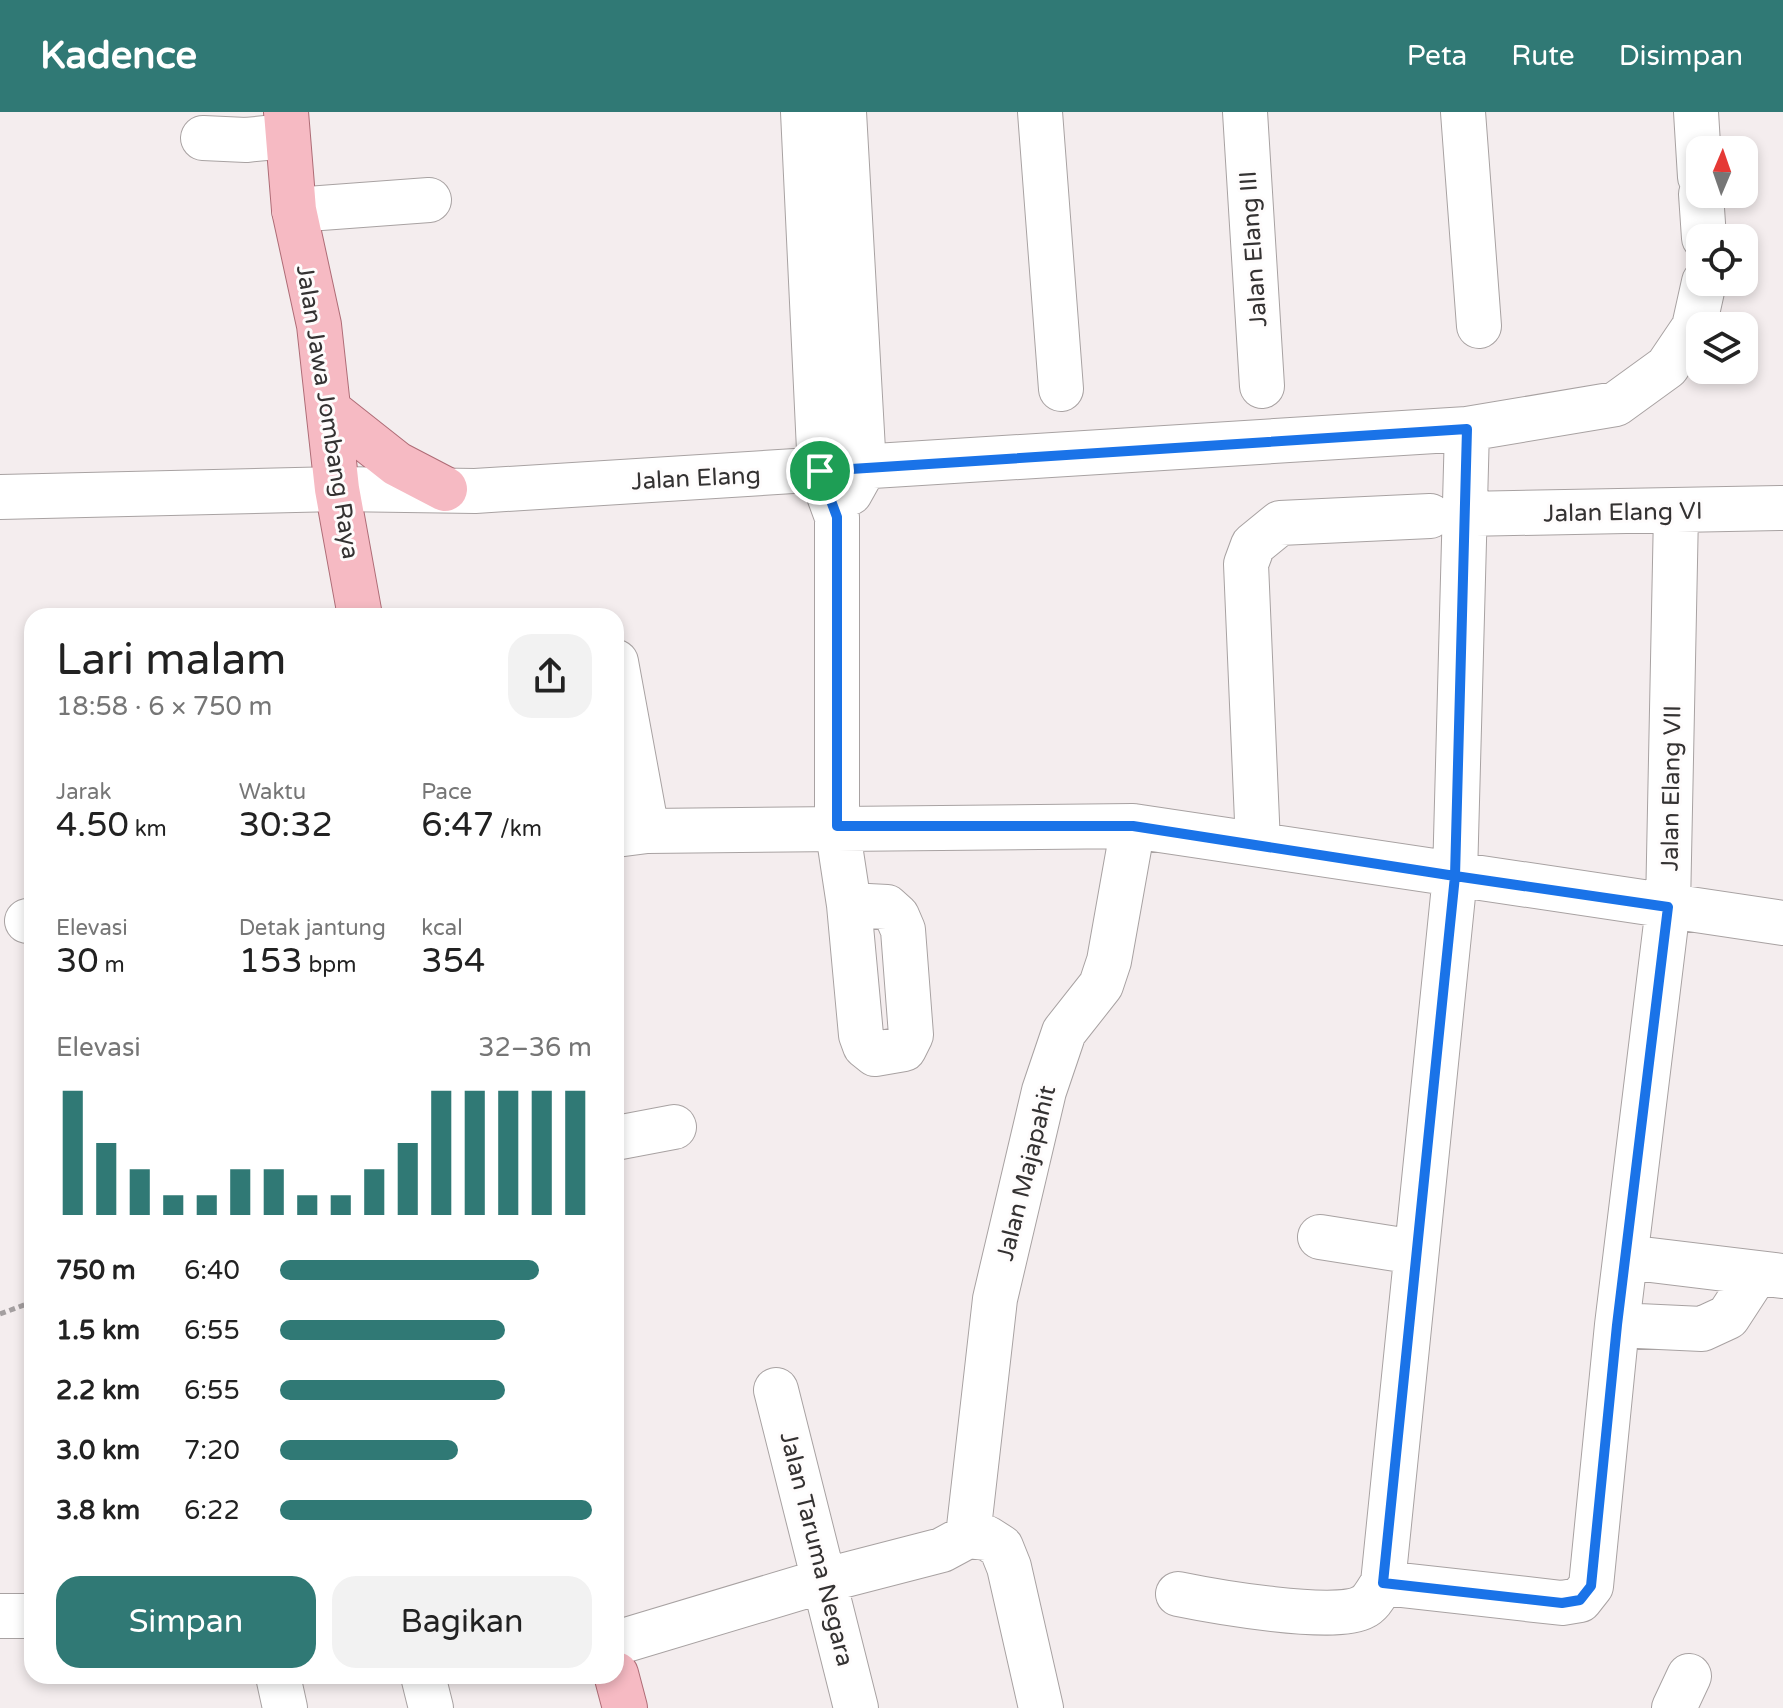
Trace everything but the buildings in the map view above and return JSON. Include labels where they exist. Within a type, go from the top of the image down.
[{"type":"main road","name":"Jalan Jawa Jombang Raya","points":[[286,124],[294,210],[319,325],[337,489],[359,608]]},
{"type":"main road","points":[[330,411],[397,464],[445,489]]},
{"type":"main road","points":[[619,1684],[625,1708]]},
{"type":"street","points":[[803,112],[820,471],[837,517],[837,826],[849,905]]},
{"type":"street","points":[[837,517],[864,468],[844,112]]},
{"type":"street","points":[[1040,112],[1061,389]]},
{"type":"street","name":"Jalan Elang III","points":[[1245,112],[1262,386]]},
{"type":"street","points":[[1463,112],[1479,326]]},
{"type":"street","points":[[1696,112],[1697,136]]},
{"type":"street","points":[[203,138],[246,140],[286,124]]},
{"type":"street","points":[[294,210],[429,200]]},
{"type":"street","name":"Jalan Elang","points":[[0,497],[337,489],[475,491],[1467,429],[1616,404],[1667,367],[1694,327],[1701,296]]},
{"type":"street","points":[[1178,1594],[1231,1604],[1342,1613],[1364,1607],[1383,1583],[1455,876],[1447,515],[1467,429]]},
{"type":"street","name":"Jalan Elang VI","points":[[1258,844],[1246,564],[1253,545],[1280,523],[1447,515],[1676,513],[1783,508]]},
{"type":"street","name":"Jalan Elang VII","points":[[1383,1583],[1562,1603],[1580,1600],[1591,1586],[1617,1325],[1668,907],[1676,513]]},
{"type":"street","points":[[624,753],[631,833],[837,826],[1133,826],[1783,923]]},
{"type":"street","name":"Jalan Majapahit","points":[[968,1536],[995,1299],[1044,1091],[1064,1032],[1101,985],[1109,961],[1133,826]]},
{"type":"street","points":[[624,1136],[674,1127]]},
{"type":"street","points":[[1320,1237],[1415,1252]]},
{"type":"street","points":[[1626,1257],[1770,1275]]},
{"type":"street","points":[[1617,1325],[1702,1329],[1728,1317],[1770,1275]]},
{"type":"street","name":"Jalan Taruma Negara","points":[[776,1390],[856,1708]]},
{"type":"street","points":[[624,1641],[826,1580],[942,1550],[968,1536],[987,1538],[1001,1547],[1041,1708]]},
{"type":"street","points":[[0,1616],[24,1616]]},
{"type":"street","points":[[280,1684],[285,1708]]},
{"type":"street","points":[[425,1684],[431,1708]]},
{"type":"path","points":[[0,1314],[24,1305]]},
{"type":"route","points":[[820,471],[837,517],[837,826],[1133,826],[1455,876],[1383,1583],[1562,1603],[1580,1600],[1591,1586],[1617,1325],[1668,907],[1455,876],[1467,429],[820,471]]}]
